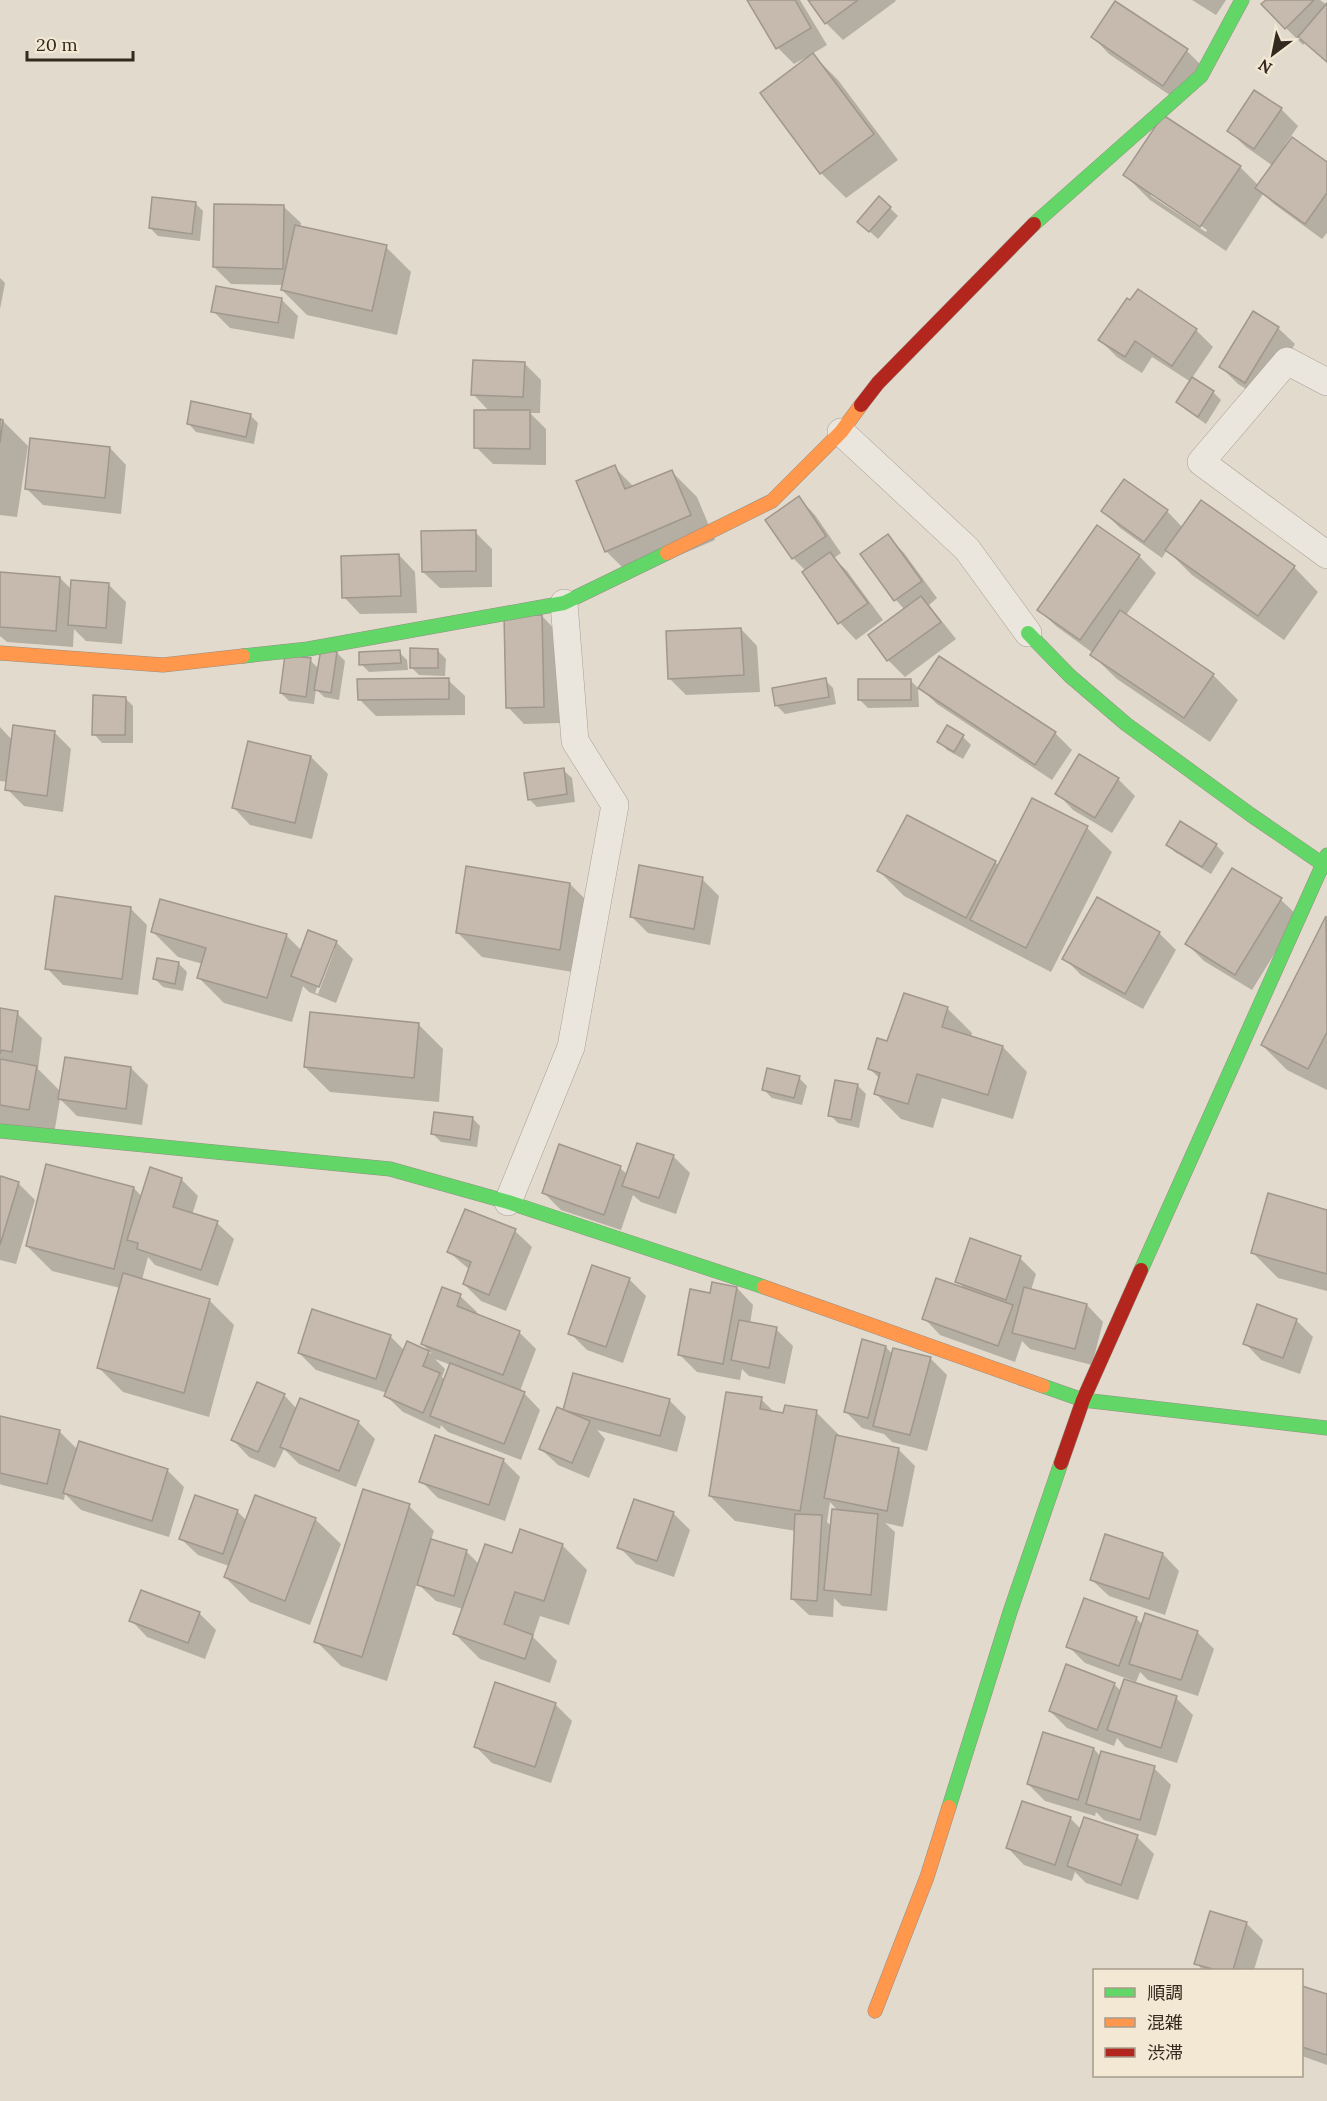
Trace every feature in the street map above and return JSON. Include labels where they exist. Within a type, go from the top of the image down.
[{"type":"street","points":[[0,653],[163,665],[308,649],[564,603],[772,501],[841,432],[878,383],[1036,222],[1201,76],[1242,0]]},
{"type":"street","points":[[1327,382],[1287,361],[1201,462],[1327,555]]},
{"type":"street","points":[[841,432],[967,549],[1028,633],[1070,676],[1126,724],[1251,815],[1326,862],[1083,1400],[1010,1612],[927,1877],[875,2011]]},
{"type":"street","points":[[508,1202],[571,1047],[615,805],[575,741],[564,603]]},
{"type":"street","points":[[0,1131],[390,1169],[508,1202],[723,1272],[1083,1400],[1327,1428]]},
{"type":"building","points":[[747,0],[795,0],[811,28],[776,49]]},
{"type":"building","points":[[808,0],[858,0],[825,24]]},
{"type":"building","points":[[1266,0],[1314,0],[1285,29],[1261,4]]},
{"type":"building","points":[[1115,1],[1188,49],[1163,86],[1091,37]]},
{"type":"building","points":[[1327,3],[1327,62],[1298,37]]},
{"type":"building","points":[[813,53],[874,134],[820,174],[760,93]]},
{"type":"building","points":[[1254,90],[1282,108],[1254,149],[1227,131]]},
{"type":"building","points":[[1163,115],[1241,166],[1200,227],[1123,175]]},
{"type":"building","points":[[1292,137],[1327,162],[1327,193],[1305,224],[1255,188]]},
{"type":"building","points":[[879,196],[891,207],[869,232],[857,222]]},
{"type":"building","points":[[152,197],[196,202],[192,234],[149,228]]},
{"type":"building","points":[[214,204],[284,205],[283,269],[213,267]]},
{"type":"building","points":[[295,225],[387,245],[372,311],[281,290]]},
{"type":"building","points":[[216,286],[282,298],[278,323],[211,312]]},
{"type":"building","points":[[1138,289],[1197,329],[1172,366],[1135,341],[1125,357],[1098,340],[1127,298],[1130,300]]},
{"type":"building","points":[[1253,311],[1279,327],[1245,383],[1219,367]]},
{"type":"building","points":[[473,360],[525,362],[523,397],[471,395]]},
{"type":"building","points":[[1192,377],[1214,391],[1198,417],[1176,402]]},
{"type":"building","points":[[191,401],[251,414],[246,437],[187,424]]},
{"type":"building","points":[[474,410],[530,410],[530,449],[474,448]]},
{"type":"building","points":[[0,419],[3,420],[0,443]]},
{"type":"building","points":[[30,438],[110,447],[105,498],[25,489]]},
{"type":"building","points":[[615,465],[625,489],[672,470],[691,515],[605,552],[576,481]]},
{"type":"building","points":[[1124,479],[1168,510],[1144,542],[1101,511]]},
{"type":"building","points":[[799,496],[826,536],[792,559],[765,520]]},
{"type":"building","points":[[1201,500],[1295,566],[1258,616],[1165,550]]},
{"type":"building","points":[[1097,525],[1140,555],[1080,640],[1037,610]]},
{"type":"building","points":[[476,530],[476,571],[422,572],[421,531]]},
{"type":"building","points":[[888,534],[922,581],[894,601],[860,554]]},
{"type":"building","points":[[830,552],[868,603],[838,624],[802,572]]},
{"type":"building","points":[[399,554],[401,596],[342,598],[341,556]]},
{"type":"building","points":[[0,572],[60,577],[56,631],[0,627]]},
{"type":"building","points":[[71,580],[109,583],[106,628],[68,625]]},
{"type":"building","points":[[921,596],[941,622],[887,661],[868,635]]},
{"type":"building","points":[[1120,610],[1214,674],[1184,718],[1090,655]]},
{"type":"building","points":[[504,615],[542,615],[544,707],[506,708]]},
{"type":"building","points":[[741,628],[744,675],[668,679],[666,631]]},
{"type":"building","points":[[410,648],[438,649],[438,668],[410,668]]},
{"type":"building","points":[[321,649],[337,652],[331,693],[314,690]]},
{"type":"building","points":[[400,650],[401,663],[359,665],[359,652]]},
{"type":"building","points":[[285,655],[311,658],[306,697],[280,693]]},
{"type":"building","points":[[939,656],[1056,732],[1035,765],[918,688]]},
{"type":"building","points":[[449,678],[449,699],[358,700],[357,679]]},
{"type":"building","points":[[826,678],[829,697],[775,706],[772,688]]},
{"type":"building","points":[[858,679],[911,679],[911,700],[858,700]]},
{"type":"building","points":[[93,695],[126,697],[125,735],[92,735]]},
{"type":"building","points":[[13,725],[55,731],[47,796],[5,790]]},
{"type":"building","points":[[947,725],[964,735],[954,752],[937,742]]},
{"type":"building","points":[[248,741],[311,756],[295,823],[232,808]]},
{"type":"building","points":[[1079,754],[1119,778],[1095,818],[1055,794]]},
{"type":"building","points":[[564,768],[567,794],[528,800],[524,773]]},
{"type":"building","points":[[1032,798],[1088,826],[1026,948],[970,920]]},
{"type":"building","points":[[907,815],[996,861],[966,918],[877,871]]},
{"type":"building","points":[[1180,821],[1217,844],[1202,867],[1166,845]]},
{"type":"building","points":[[639,865],[703,877],[694,929],[630,917]]},
{"type":"building","points":[[466,866],[570,883],[560,950],[456,933]]},
{"type":"building","points":[[1232,868],[1282,898],[1235,975],[1185,944]]},
{"type":"building","points":[[55,896],[131,907],[122,979],[45,969]]},
{"type":"building","points":[[1097,897],[1160,932],[1125,994],[1062,959]]},
{"type":"building","points":[[160,899],[287,934],[267,998],[197,978],[206,948],[151,932]]},
{"type":"building","points":[[1326,916],[1327,1032],[1308,1069],[1261,1045]]},
{"type":"building","points":[[308,930],[337,941],[319,987],[291,976]]},
{"type":"building","points":[[157,958],[179,962],[175,984],[153,979]]},
{"type":"building","points":[[904,993],[948,1007],[942,1027],[1003,1046],[988,1095],[917,1074],[908,1104],[874,1094],[880,1073],[868,1069],[877,1038],[887,1041]]},
{"type":"building","points":[[0,1008],[18,1011],[12,1052],[2,1050],[0,1054]]},
{"type":"building","points":[[310,1012],[419,1023],[414,1078],[304,1067]]},
{"type":"building","points":[[65,1057],[131,1067],[126,1109],[58,1099]]},
{"type":"building","points":[[0,1059],[37,1066],[29,1110],[0,1105]]},
{"type":"building","points":[[767,1068],[800,1076],[794,1098],[762,1090]]},
{"type":"building","points":[[835,1080],[858,1084],[851,1120],[828,1116]]},
{"type":"building","points":[[434,1112],[473,1117],[470,1140],[431,1134]]},
{"type":"building","points":[[637,1143],[674,1155],[659,1198],[622,1186]]},
{"type":"building","points":[[559,1144],[621,1166],[604,1215],[542,1193]]},
{"type":"building","points":[[46,1164],[134,1187],[114,1269],[26,1246]]},
{"type":"building","points":[[150,1167],[182,1178],[173,1207],[218,1221],[201,1270],[137,1249],[138,1243],[127,1240]]},
{"type":"building","points":[[1,1176],[19,1182],[0,1245],[0,1179]]},
{"type":"building","points":[[1268,1193],[1327,1210],[1327,1274],[1251,1253]]},
{"type":"building","points":[[465,1209],[516,1229],[489,1295],[463,1284],[471,1262],[447,1252]]},
{"type":"building","points":[[970,1238],[1021,1256],[1006,1300],[955,1282]]},
{"type":"building","points":[[592,1265],[630,1278],[606,1347],[568,1334]]},
{"type":"building","points":[[123,1273],[210,1299],[184,1393],[97,1368]]},
{"type":"building","points":[[936,1278],[1013,1305],[998,1346],[922,1319]]},
{"type":"building","points":[[712,1282],[737,1287],[723,1364],[678,1355],[690,1289],[710,1293]]},
{"type":"building","points":[[442,1287],[461,1294],[457,1306],[520,1331],[503,1375],[421,1344]]},
{"type":"building","points":[[1024,1287],[1087,1304],[1075,1349],[1012,1333]]},
{"type":"building","points":[[1257,1304],[1297,1319],[1283,1358],[1243,1344]]},
{"type":"building","points":[[312,1309],[391,1335],[376,1379],[298,1353]]},
{"type":"building","points":[[739,1320],[777,1327],[769,1368],[731,1360]]},
{"type":"building","points":[[862,1339],[886,1346],[868,1418],[844,1412]]},
{"type":"building","points":[[407,1341],[429,1351],[423,1366],[440,1373],[423,1413],[384,1396]]},
{"type":"building","points":[[893,1348],[931,1357],[910,1435],[873,1426]]},
{"type":"building","points":[[450,1363],[525,1392],[504,1444],[430,1416]]},
{"type":"building","points":[[573,1373],[670,1399],[660,1436],[563,1410]]},
{"type":"building","points":[[257,1382],[285,1394],[258,1452],[231,1440]]},
{"type":"building","points":[[726,1392],[762,1397],[760,1409],[783,1413],[785,1405],[817,1410],[800,1511],[709,1496]]},
{"type":"building","points":[[300,1398],[359,1421],[339,1471],[280,1447]]},
{"type":"building","points":[[557,1407],[590,1421],[572,1463],[539,1449]]},
{"type":"building","points":[[0,1416],[60,1430],[47,1484],[0,1473]]},
{"type":"building","points":[[435,1435],[504,1459],[489,1505],[419,1482]]},
{"type":"building","points":[[836,1435],[899,1448],[887,1511],[824,1498]]},
{"type":"building","points":[[79,1441],[168,1469],[152,1521],[63,1493]]},
{"type":"building","points":[[363,1489],[410,1504],[362,1657],[314,1642]]},
{"type":"building","points":[[195,1495],[238,1510],[223,1554],[179,1539]]},
{"type":"building","points":[[255,1495],[316,1518],[285,1601],[224,1577]]},
{"type":"building","points":[[634,1499],[674,1512],[657,1561],[617,1548]]},
{"type":"building","points":[[832,1509],[878,1514],[871,1595],[824,1590]]},
{"type":"building","points":[[795,1514],[822,1515],[817,1601],[791,1599]]},
{"type":"building","points":[[520,1529],[563,1544],[544,1601],[515,1592],[504,1624],[533,1635],[525,1659],[453,1634],[485,1544],[512,1553]]},
{"type":"building","points":[[1105,1534],[1163,1553],[1149,1599],[1090,1580]]},
{"type":"building","points":[[431,1539],[467,1550],[454,1596],[417,1585]]},
{"type":"building","points":[[141,1590],[200,1612],[188,1643],[129,1621]]},
{"type":"building","points":[[1084,1598],[1137,1617],[1119,1666],[1066,1647]]},
{"type":"building","points":[[1145,1613],[1198,1631],[1181,1680],[1129,1664]]},
{"type":"building","points":[[1066,1664],[1115,1683],[1097,1730],[1049,1711]]},
{"type":"building","points":[[1124,1679],[1177,1696],[1161,1748],[1107,1730]]},
{"type":"building","points":[[495,1682],[556,1703],[535,1767],[474,1747]]},
{"type":"building","points":[[1043,1732],[1094,1748],[1078,1800],[1027,1784]]},
{"type":"building","points":[[1101,1751],[1155,1766],[1140,1820],[1086,1804]]},
{"type":"building","points":[[1022,1801],[1071,1817],[1055,1865],[1006,1848]]},
{"type":"building","points":[[1084,1817],[1138,1835],[1121,1885],[1067,1866]]},
{"type":"building","points":[[1210,1911],[1247,1922],[1233,1969],[1212,1969],[1194,1964]]},
{"type":"building","points":[[1303,1986],[1327,1994],[1327,2055],[1303,2047]]},
{"type":"traffic: fast","points":[[1034,224],[1201,76],[1242,0]]},
{"type":"traffic: fast","points":[[243,656],[308,649],[564,603],[667,553]]},
{"type":"traffic: fast","points":[[1028,633],[1070,676],[1126,724],[1327,867]]},
{"type":"traffic: fast","points":[[1141,1270],[1327,855]]},
{"type":"traffic: fast","points":[[0,1131],[390,1169],[508,1202],[764,1287]]},
{"type":"traffic: fast","points":[[1043,1386],[1083,1400],[1327,1428]]},
{"type":"traffic: fast","points":[[949,1807],[1010,1612],[1061,1463]]},
{"type":"traffic: slow","points":[[667,553],[772,501],[841,432],[861,405]]},
{"type":"traffic: slow","points":[[0,653],[163,665],[243,656]]},
{"type":"traffic: slow","points":[[764,1287],[1043,1386]]},
{"type":"traffic: slow","points":[[875,2011],[927,1877],[949,1807]]},
{"type":"traffic: jam","points":[[861,405],[878,383],[1034,224]]},
{"type":"traffic: jam","points":[[1061,1463],[1083,1400],[1141,1270]]}]
